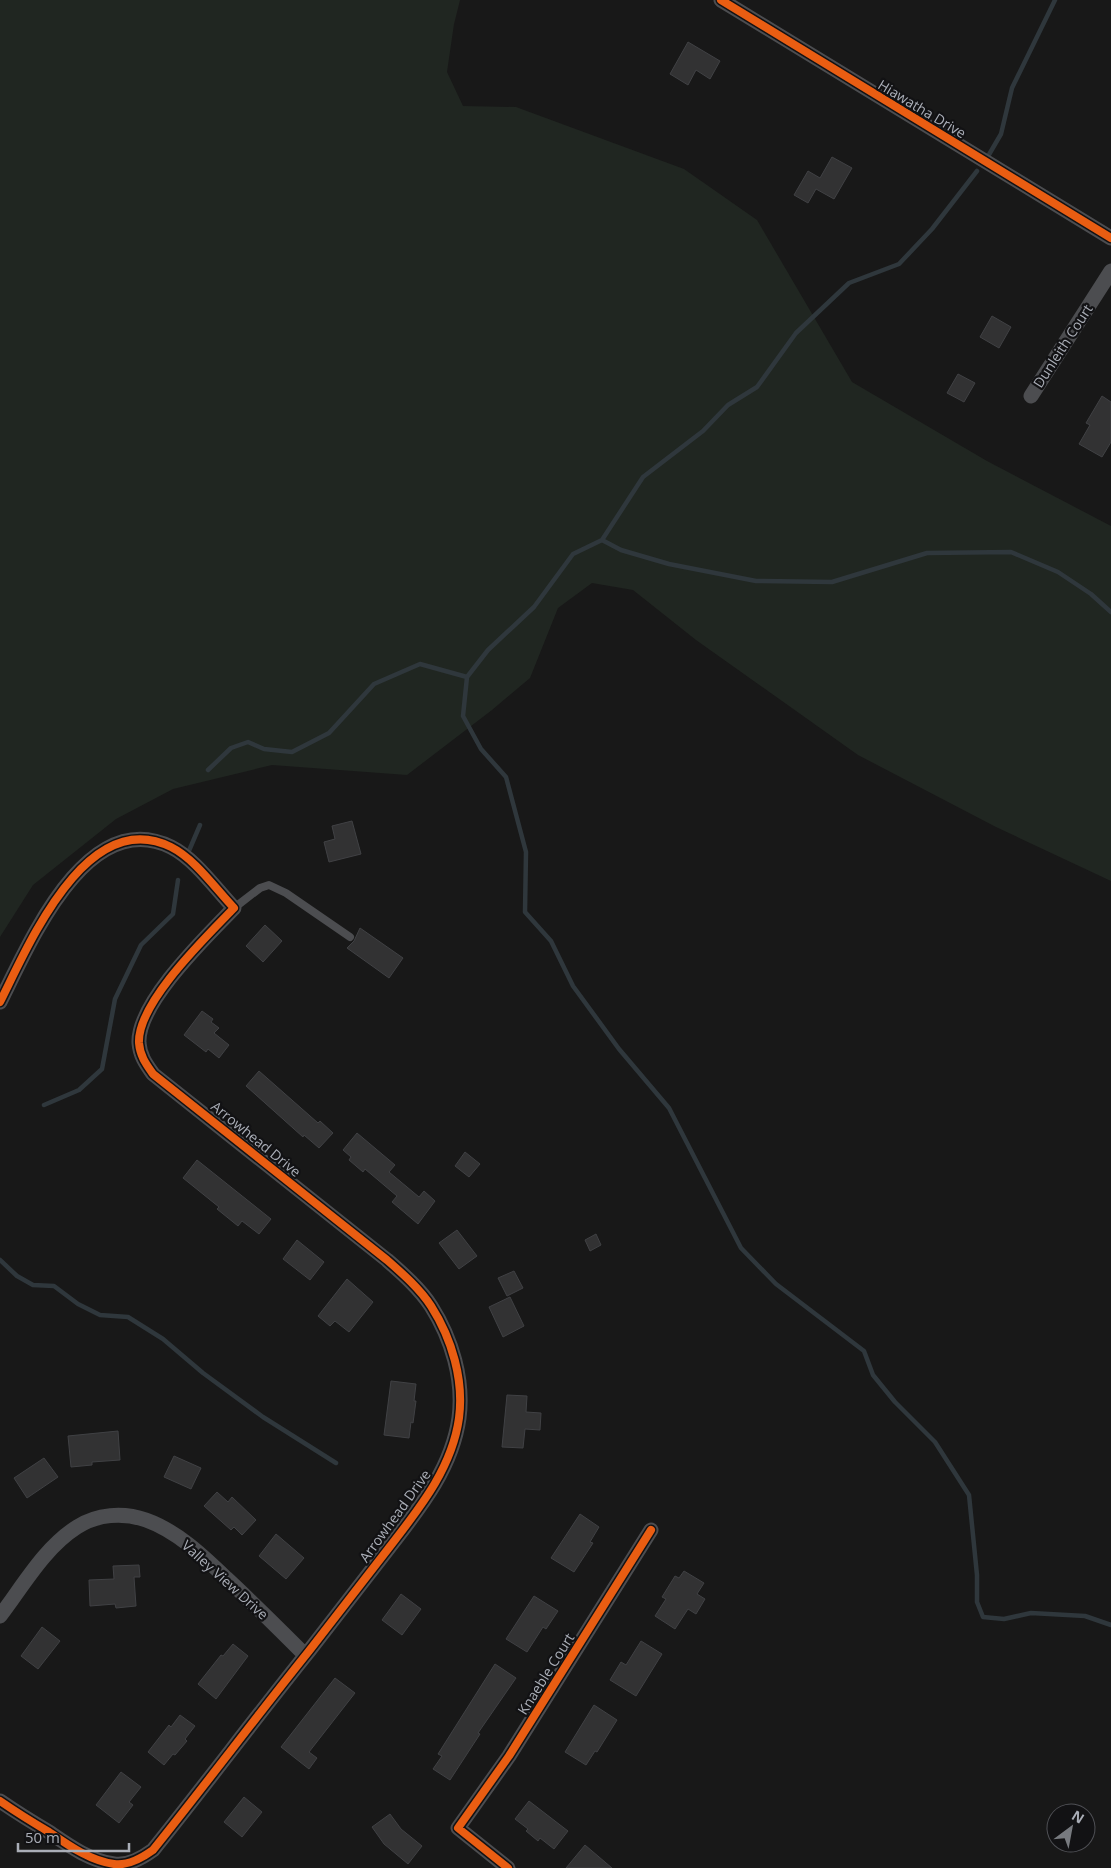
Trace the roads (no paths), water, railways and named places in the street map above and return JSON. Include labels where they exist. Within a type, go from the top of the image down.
[{"type":"street","name":"Hiawatha Drive","points":[[721,0],[1111,238]]},
{"type":"street","name":"Dunleith Court","points":[[1031,396],[1111,272]]},
{"type":"street","points":[[0,1002],[34,933],[51,904],[88,861],[112,847],[125,842],[146,840],[171,847],[198,868],[234,908]]},
{"type":"street","name":"Arrowhead Drive","points":[[0,1801],[70,1846],[100,1862],[116,1864],[142,1858],[153,1850],[420,1508],[448,1461],[459,1418],[459,1378],[450,1344],[431,1306],[417,1289],[387,1260],[153,1074],[143,1061],[139,1043],[141,1026],[152,1004],[190,953],[234,908]]},
{"type":"street","name":"Valley View Drive","points":[[0,1616],[44,1557],[67,1534],[92,1519],[111,1515],[130,1516],[146,1520],[186,1542],[251,1600],[305,1655]]},
{"type":"street","name":"Knaeble Court","points":[[508,1868],[458,1828],[509,1756],[651,1530]]},
{"type":"lane","points":[[234,908],[260,888],[269,885],[280,889],[350,937]]},
{"type":"waterway","points":[[987,158],[1001,134],[1012,88],[1055,0]]},
{"type":"waterway","points":[[977,171],[932,229],[899,264],[849,283],[796,333],[757,387],[728,405],[703,431],[643,477],[602,540],[573,554],[534,607],[488,650],[467,677],[463,716],[481,749],[506,777],[526,852],[525,912],[551,941],[573,986],[619,1049],[669,1108],[741,1248],[776,1284],[864,1351],[873,1375],[895,1402],[935,1442],[969,1495],[977,1575],[977,1602],[983,1617],[1004,1619],[1031,1613],[1085,1616],[1111,1625]]},
{"type":"waterway","points":[[602,540],[621,550],[669,564],[756,581],[832,582],[927,553],[1011,552],[1058,572],[1091,594],[1111,612]]},
{"type":"waterway","points":[[208,770],[231,748],[248,742],[264,749],[292,752],[329,733],[374,684],[420,664],[467,677]]},
{"type":"waterway","points":[[188,853],[200,825]]},
{"type":"waterway","points":[[44,1105],[79,1090],[102,1069],[115,999],[141,945],[173,914],[178,880]]},
{"type":"waterway","points":[[0,1260],[17,1276],[33,1285],[54,1286],[78,1304],[100,1315],[128,1317],[163,1339],[203,1373],[263,1417],[336,1463]]}]
